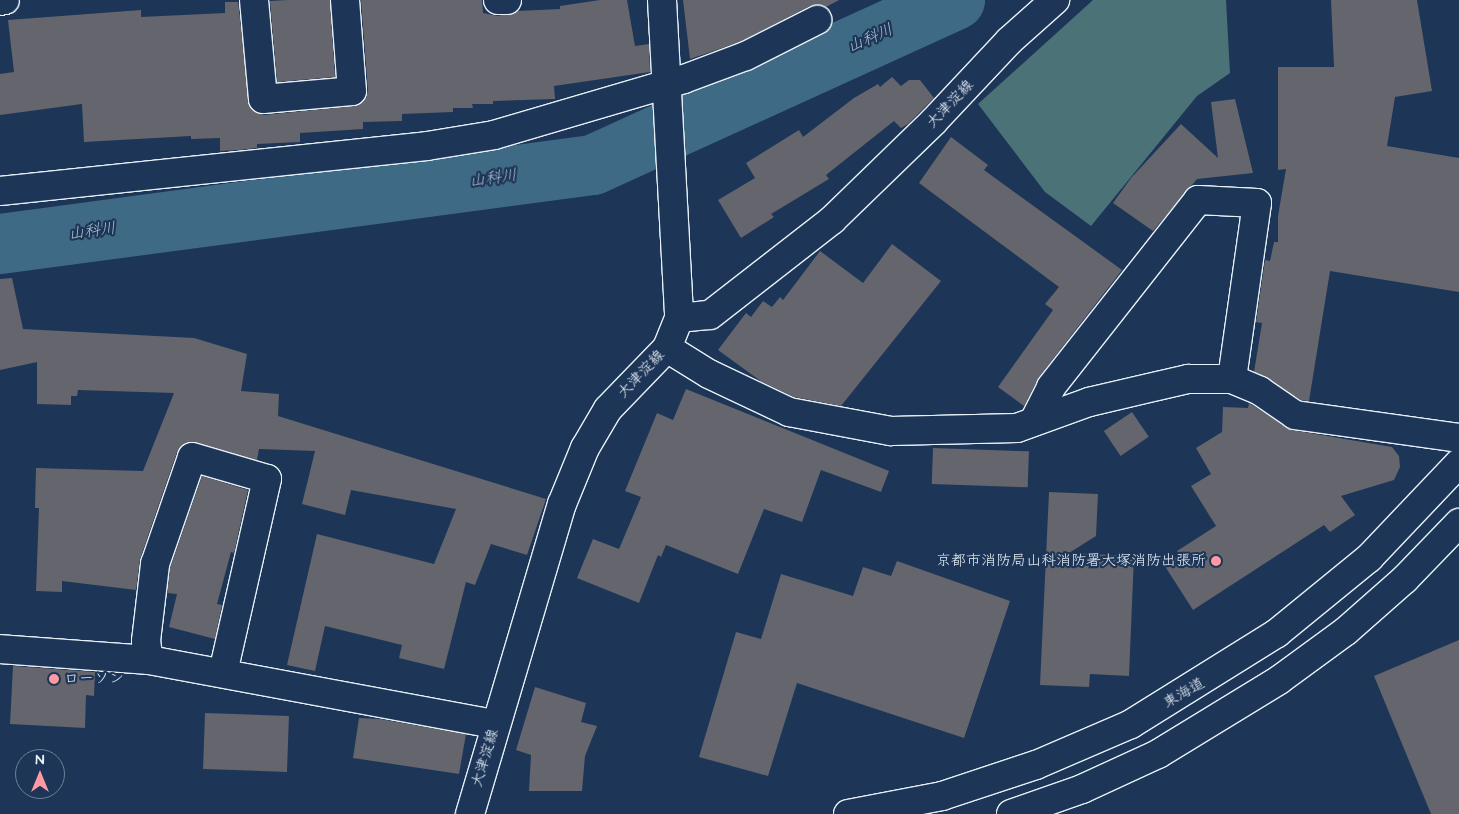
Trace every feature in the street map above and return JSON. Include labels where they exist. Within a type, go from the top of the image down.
[{"type":"main road","points":[[0,1],[5,0]]},
{"type":"main road","points":[[254,0],[263,99],[352,92],[346,0]]},
{"type":"main road","points":[[498,0],[507,0]]},
{"type":"main road","points":[[662,0],[673,157],[679,318]]},
{"type":"main road","name":"大津淀線","points":[[470,814],[495,724],[562,504],[585,448],[608,409],[668,348],[679,318],[710,315],[832,220],[933,122],[1010,41],[1055,0]]},
{"type":"main road","points":[[0,191],[100,183],[428,146],[494,135],[668,88],[746,56],[817,20]]},
{"type":"main road","points":[[1034,421],[1051,387],[1198,200],[1257,203],[1232,379]]},
{"type":"main road","points":[[668,348],[709,374],[790,412],[891,431],[1017,428],[1089,402],[1188,379],[1232,379],[1260,391],[1294,415],[1459,438]]},
{"type":"main road","points":[[149,660],[146,642],[155,564],[192,457],[267,479],[224,672]]},
{"type":"main road","name":"東海道","points":[[848,814],[942,796],[1036,765],[1131,724],[1214,675],[1277,633],[1369,558],[1459,463]]},
{"type":"main road","points":[[1012,814],[1082,789],[1158,754],[1279,680],[1346,631],[1405,580],[1459,523]]},
{"type":"main road","points":[[0,649],[149,660],[224,672],[495,724]]},
{"type":"green space","points":[[1093,0],[1226,0],[1230,73],[1197,96],[1091,226],[1045,192],[978,104]]},
{"type":"building","points":[[330,0],[335,77],[277,82],[270,1]]},
{"type":"building","points":[[361,0],[482,0],[483,13],[498,16],[517,11],[560,9],[560,6],[600,0],[627,0],[635,46],[649,44],[650,72],[554,86],[555,99],[493,101],[493,104],[472,104],[473,108],[453,108],[453,112],[402,114],[402,121],[363,122],[363,129],[300,133],[300,142],[257,144],[257,148],[239,150],[220,151],[220,138],[191,139],[191,136],[84,142],[82,104],[0,115],[0,74],[14,72],[8,20],[141,10],[141,17],[225,13],[225,2],[238,2],[251,108],[264,115],[354,106],[366,98],[368,90]]},
{"type":"building","points":[[683,0],[839,0],[826,7],[810,6],[740,42],[690,59]]},
{"type":"building","points":[[1331,0],[1417,0],[1432,91],[1395,97],[1387,146],[1459,158],[1459,292],[1330,271],[1309,401],[1301,400],[1254,372],[1262,323],[1256,322],[1265,260],[1270,261],[1274,242],[1278,242],[1278,216],[1286,169],[1278,170],[1278,67],[1334,67]]},
{"type":"building","points":[[892,77],[901,86],[909,80],[920,80],[934,98],[908,124],[901,128],[894,121],[826,175],[829,179],[771,214],[774,217],[741,238],[718,200],[755,178],[746,163],[799,130],[803,137],[854,98],[878,84],[880,87]]},
{"type":"building","points":[[1235,99],[1253,173],[1197,179],[1153,231],[1113,203],[1131,178],[1181,124],[1218,158],[1211,102]]},
{"type":"building","points":[[951,137],[988,165],[984,170],[1122,270],[1039,377],[1024,406],[998,387],[1053,310],[1045,304],[1059,287],[919,183]]},
{"type":"building","points":[[892,244],[941,281],[841,406],[794,397],[762,382],[718,350],[746,313],[751,317],[763,301],[772,307],[780,297],[783,300],[820,251],[863,283]]},
{"type":"building","points":[[12,278],[23,329],[194,338],[247,354],[241,391],[279,394],[278,416],[546,499],[527,555],[491,544],[475,585],[466,582],[444,669],[399,658],[402,645],[325,626],[315,671],[287,665],[317,534],[434,564],[456,509],[351,490],[345,515],[302,504],[315,451],[259,449],[257,460],[189,442],[177,452],[140,559],[136,590],[62,581],[62,592],[36,591],[39,508],[35,508],[36,468],[143,471],[174,393],[78,390],[77,396],[71,396],[71,405],[37,404],[37,362],[0,370],[0,279]]},
{"type":"building","points":[[686,389],[889,471],[881,492],[821,470],[802,522],[764,509],[738,574],[666,545],[661,557],[658,555],[639,603],[577,578],[593,539],[619,549],[641,497],[625,491],[657,413],[673,420]]},
{"type":"building","points":[[1249,403],[1292,430],[1392,447],[1399,456],[1400,467],[1394,480],[1341,496],[1355,515],[1330,532],[1324,525],[1193,610],[1159,557],[1181,558],[1177,551],[1216,526],[1191,486],[1211,474],[1196,448],[1222,432],[1223,407],[1248,408]]},
{"type":"building","points":[[1132,412],[1149,437],[1121,456],[1104,431]]},
{"type":"building","points":[[933,448],[1029,451],[1028,487],[932,484]]},
{"type":"building","points":[[202,476],[248,490],[234,553],[231,552],[217,604],[222,605],[215,639],[169,627],[177,594],[167,593],[170,568]]},
{"type":"building","points":[[1049,492],[1098,494],[1096,536],[1069,553],[1134,556],[1129,676],[1090,674],[1089,687],[1040,685]]},
{"type":"building","points":[[897,561],[1010,601],[964,738],[797,683],[768,776],[699,757],[736,632],[761,639],[781,574],[853,596],[863,567],[891,576]]},
{"type":"building","points":[[1459,640],[1459,814],[1431,814],[1374,676]]},
{"type":"building","name":"ローソン","points":[[13,666],[95,672],[94,696],[86,695],[85,728],[10,724]]},
{"type":"building","points":[[535,687],[586,703],[581,722],[597,726],[585,756],[582,791],[529,791],[531,755],[516,750]]},
{"type":"building","points":[[205,713],[289,716],[287,772],[203,769]]},
{"type":"building","points":[[359,718],[380,719],[466,734],[459,774],[353,758]]},
{"type":"waterway","name":"山科川","points":[[0,244],[593,165],[955,0]]},
{"type":"place","name":"京都市消防局山科消防署大塚消防出張所","points":[[1216,561]]},
{"type":"place","name":"ローソン","points":[[54,679]]}]
